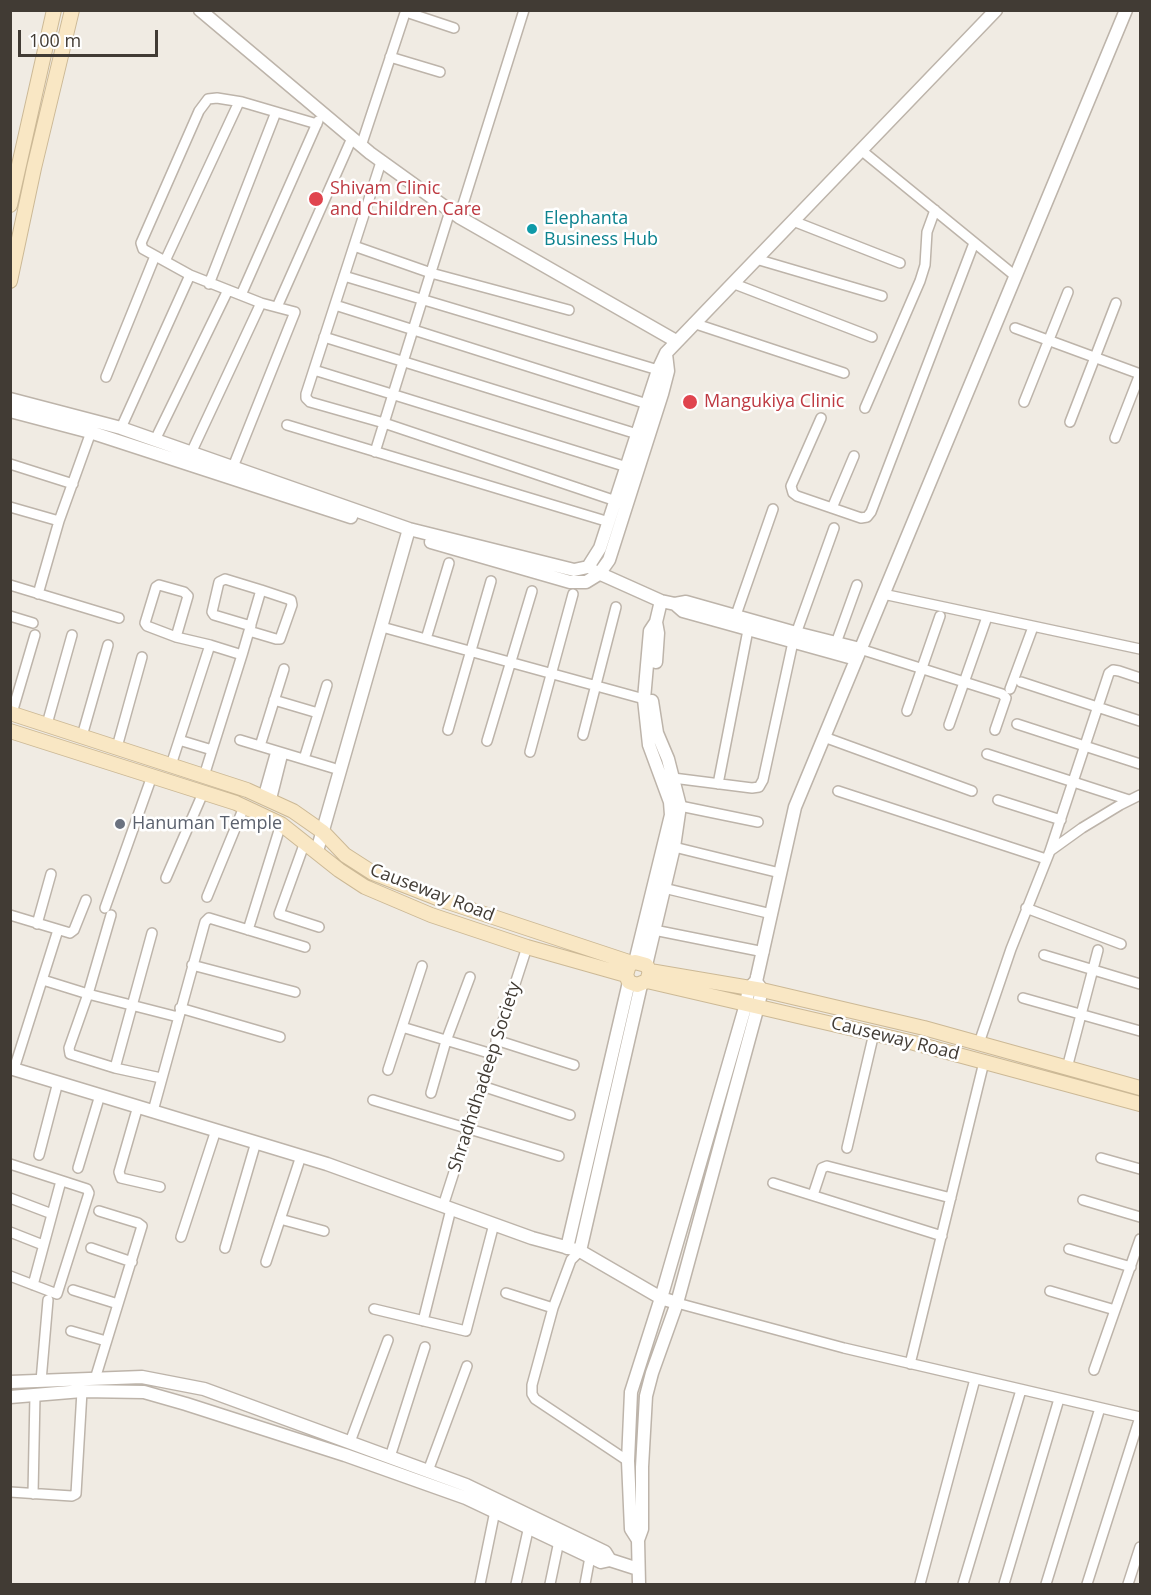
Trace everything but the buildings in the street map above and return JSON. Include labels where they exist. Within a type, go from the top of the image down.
[{"type":"main road","points":[[10,205],[54,10]]},
{"type":"main road","points":[[10,281],[16,230],[72,10]]},
{"type":"main road","name":"Causeway Road","points":[[11,713],[267,799],[293,811],[323,832],[345,855],[373,873],[638,973],[755,986],[924,1028],[1140,1088]]},
{"type":"main road","name":"Causeway Road","points":[[10,731],[244,807],[281,824],[339,870],[365,887],[431,915],[527,947],[638,973],[752,1005],[874,1033],[1140,1104]]},
{"type":"main road","points":[[966,1057],[974,1042]]},
{"type":"main road","points":[[990,1063],[1001,1050]]},
{"type":"street","points":[[200,10],[319,118],[455,214],[676,341]]},
{"type":"street","points":[[375,452],[431,273],[455,214],[524,10]]},
{"type":"street","points":[[588,567],[600,548],[658,370],[666,352],[996,10]]},
{"type":"street","points":[[639,1584],[638,1540],[642,1529],[642,1467],[646,1396],[677,1303],[752,1005],[795,807],[1126,10]]},
{"type":"street","points":[[277,307],[356,142],[406,11],[454,28]]},
{"type":"street","points":[[390,57],[440,72]]},
{"type":"street","points":[[232,467],[295,312],[261,303],[208,284],[155,256],[144,249],[141,243],[199,111],[208,99],[217,98],[276,112],[319,118]]},
{"type":"street","points":[[165,261],[239,102]]},
{"type":"street","points":[[208,284],[276,112]]},
{"type":"street","points":[[241,295],[319,118]]},
{"type":"street","points":[[861,150],[1014,276]]},
{"type":"street","points":[[381,162],[306,398],[310,402],[384,423],[616,501]]},
{"type":"street","points":[[865,408],[926,266],[927,232],[935,210]]},
{"type":"street","points":[[792,221],[900,263]]},
{"type":"street","points":[[821,418],[791,486],[796,496],[861,518],[867,517],[871,513],[974,243]]},
{"type":"street","points":[[354,246],[431,273],[569,310]]},
{"type":"street","points":[[106,377],[155,256]]},
{"type":"street","points":[[756,259],[882,296]]},
{"type":"street","points":[[122,428],[190,275]]},
{"type":"street","points":[[344,276],[658,370]]},
{"type":"street","points":[[732,283],[872,337]]},
{"type":"street","points":[[155,440],[228,290]]},
{"type":"street","points":[[1024,402],[1068,292]]},
{"type":"street","points":[[191,453],[261,303]]},
{"type":"street","points":[[1070,422],[1116,303]]},
{"type":"street","points":[[335,305],[647,404]]},
{"type":"street","points":[[693,323],[844,373]]},
{"type":"street","points":[[1015,328],[1140,374],[1115,438]]},
{"type":"street","points":[[324,337],[637,434]]},
{"type":"street","points":[[10,411],[91,432],[570,582],[586,582],[599,574],[609,560],[662,394],[668,371],[666,352]]},
{"type":"street","points":[[314,370],[627,467]]},
{"type":"street","points":[[10,399],[122,428],[408,532],[574,570],[588,567],[662,601],[675,604],[686,602],[736,615],[794,638],[922,668],[965,682],[1005,696],[995,730]]},
{"type":"street","points":[[287,425],[609,522]]},
{"type":"street","points":[[38,594],[59,521],[91,432]]},
{"type":"street","points":[[832,508],[854,456]]},
{"type":"street","points":[[10,464],[73,484]]},
{"type":"street","points":[[10,507],[59,521]]},
{"type":"street","points":[[736,615],[773,509]]},
{"type":"street","points":[[673,778],[759,787],[794,638],[834,528]]},
{"type":"street","points":[[317,851],[408,532]]},
{"type":"street","points":[[426,639],[449,563]]},
{"type":"street","points":[[225,579],[261,590],[291,600],[292,605],[280,639],[214,615],[212,612],[219,582],[225,579]]},
{"type":"street","points":[[448,730],[491,580]]},
{"type":"street","points":[[10,585],[119,618]]},
{"type":"street","points":[[176,637],[188,596],[184,592],[159,585],[156,587],[145,623],[151,629],[176,637],[210,645],[242,655]]},
{"type":"street","points":[[836,643],[857,585]]},
{"type":"street","points":[[204,776],[261,590]]},
{"type":"street","points":[[487,741],[532,591]]},
{"type":"street","points":[[530,752],[573,594]]},
{"type":"street","points":[[883,594],[1140,649]]},
{"type":"street","points":[[628,1461],[535,1399],[532,1394],[532,1385],[553,1308],[573,1253],[672,815],[670,802],[649,745],[644,699],[650,631],[656,622],[662,601]]},
{"type":"street","points":[[675,604],[683,611],[747,630],[836,643],[858,654]]},
{"type":"street","points":[[583,735],[616,607]]},
{"type":"street","points":[[10,616],[33,623]]},
{"type":"street","points":[[907,711],[940,616]]},
{"type":"street","points":[[950,725],[987,617]]},
{"type":"street","points":[[638,973],[654,930],[674,847],[680,806],[657,733],[653,712],[658,633],[656,622]]},
{"type":"street","points":[[382,627],[644,699]]},
{"type":"street","points":[[1010,689],[1033,627]]},
{"type":"street","points":[[718,783],[747,630]]},
{"type":"street","points":[[11,713],[35,635]]},
{"type":"street","points":[[47,724],[72,635]]},
{"type":"street","points":[[82,736],[108,645]]},
{"type":"street","points":[[171,765],[210,645]]},
{"type":"street","points":[[117,747],[142,657]]},
{"type":"street","points":[[260,746],[284,669]]},
{"type":"street","points":[[974,1042],[1061,820],[1110,673],[1113,670],[1140,678]]},
{"type":"street","points":[[1021,682],[1140,721]]},
{"type":"street","points":[[304,759],[327,685]]},
{"type":"street","points":[[274,700],[318,713]]},
{"type":"street","points":[[1017,724],[1140,764]]},
{"type":"street","points":[[824,737],[972,791]]},
{"type":"street","points":[[179,740],[212,750]]},
{"type":"street","points":[[240,740],[333,768]]},
{"type":"street","points":[[267,799],[279,752]]},
{"type":"street","points":[[987,754],[1129,800]]},
{"type":"street","points":[[152,776],[108,912],[88,994],[69,1048],[70,1054],[115,1068],[161,1078]]},
{"type":"street","points":[[838,791],[1048,855]]},
{"type":"street","points":[[166,878],[203,793]]},
{"type":"street","points":[[1048,855],[1082,828],[1140,795]]},
{"type":"street","points":[[998,800],[1061,820]]},
{"type":"street","points":[[680,806],[758,822]]},
{"type":"street","points":[[207,897],[244,807]]},
{"type":"street","points":[[248,930],[281,824]]},
{"type":"street","points":[[304,842],[279,914],[319,927]]},
{"type":"street","points":[[674,847],[780,873]]},
{"type":"street","points":[[37,924],[51,874]]},
{"type":"street","points":[[664,888],[772,914]]},
{"type":"street","points":[[10,915],[67,933],[74,930],[86,900]]},
{"type":"street","points":[[1026,908],[1121,944]]},
{"type":"street","points":[[153,1111],[203,926],[209,918],[305,947]]},
{"type":"street","points":[[58,930],[12,1068],[301,1156],[494,1224],[573,1253],[661,1298],[677,1303],[844,1348],[1140,1417],[1088,1584]]},
{"type":"street","points":[[654,930],[764,952]]},
{"type":"street","points":[[115,1068],[152,933]]},
{"type":"street","name":"Shradhdhadeep Society","points":[[423,1322],[447,1208],[467,1129],[527,947]]},
{"type":"street","points":[[1067,1068],[1098,950]]},
{"type":"street","points":[[1044,955],[1140,984]]},
{"type":"street","points":[[192,965],[295,992]]},
{"type":"street","points":[[388,1070],[422,966]]},
{"type":"street","points":[[431,1093],[446,1041],[470,977]]},
{"type":"street","points":[[43,980],[132,1006],[179,1012],[280,1036]]},
{"type":"street","points":[[1023,998],[1140,1031]]},
{"type":"street","points":[[638,1540],[631,1529],[628,1461],[631,1392],[752,1005]]},
{"type":"street","points":[[402,1027],[492,1054]]},
{"type":"street","points":[[847,1148],[874,1033]]},
{"type":"street","points":[[496,1040],[574,1065]]},
{"type":"street","points":[[910,1364],[951,1198],[990,1063]]},
{"type":"street","points":[[39,1155],[58,1082]]},
{"type":"street","points":[[482,1086],[570,1115]]},
{"type":"street","points":[[78,1168],[100,1095]]},
{"type":"street","points":[[373,1100],[559,1156]]},
{"type":"street","points":[[138,1106],[119,1172],[121,1178],[160,1186]]},
{"type":"street","points":[[182,1237],[216,1130]]},
{"type":"street","points":[[225,1248],[256,1142]]},
{"type":"street","points":[[266,1262],[301,1156]]},
{"type":"street","points":[[1101,1158],[1140,1169]]},
{"type":"street","points":[[10,1164],[87,1190],[89,1197],[57,1294],[10,1276]]},
{"type":"street","points":[[813,1195],[822,1168],[827,1166],[951,1198]]},
{"type":"street","points":[[33,1285],[61,1181]]},
{"type":"street","points":[[773,1183],[942,1236]]},
{"type":"street","points":[[10,1198],[52,1214]]},
{"type":"street","points":[[1083,1200],[1140,1216]]},
{"type":"street","points":[[95,1379],[142,1226],[99,1211]]},
{"type":"street","points":[[280,1219],[324,1231]]},
{"type":"street","points":[[374,1309],[466,1331],[494,1224]]},
{"type":"street","points":[[10,1232],[44,1245]]},
{"type":"street","points":[[1094,1370],[1140,1239]]},
{"type":"street","points":[[91,1248],[132,1262]]},
{"type":"street","points":[[1069,1249],[1131,1267]]},
{"type":"street","points":[[73,1290],[118,1304]]},
{"type":"street","points":[[1050,1291],[1116,1310]]},
{"type":"street","points":[[506,1293],[553,1308]]},
{"type":"street","points":[[41,1381],[48,1300]]},
{"type":"street","points":[[71,1331],[106,1341]]},
{"type":"street","points":[[350,1442],[388,1340]]},
{"type":"street","points":[[390,1457],[425,1347]]},
{"type":"street","points":[[428,1471],[467,1366]]},
{"type":"street","points":[[10,1382],[142,1377],[204,1389],[428,1471],[497,1499],[605,1552],[610,1560]]},
{"type":"street","points":[[920,1584],[975,1379]]},
{"type":"street","points":[[186,1404],[187,1385]]},
{"type":"street","points":[[963,1584],[1021,1390]]},
{"type":"street","points":[[10,1397],[82,1391],[144,1392],[345,1455],[466,1498],[601,1562],[610,1560],[638,1569]]},
{"type":"street","points":[[10,1492],[72,1496],[76,1494],[82,1391]]},
{"type":"street","points":[[33,1494],[35,1395]]},
{"type":"street","points":[[1004,1584],[1059,1399]]},
{"type":"street","points":[[1046,1584],[1100,1408]]},
{"type":"street","points":[[480,1584],[495,1511]]},
{"type":"street","points":[[516,1584],[529,1526]]},
{"type":"street","points":[[550,1584],[559,1542]]},
{"type":"street","points":[[1128,1584],[1140,1547]]},
{"type":"street","points":[[585,1584],[590,1557]]},
{"type":"place","name":"Shivam Clinic and Children Care","points":[[316,199]]},
{"type":"place","name":"Elephanta Business Hub","points":[[532,229]]},
{"type":"place","name":"Mangukiya Clinic","points":[[690,402]]},
{"type":"place","name":"Hanuman Temple","points":[[120,824]]}]
